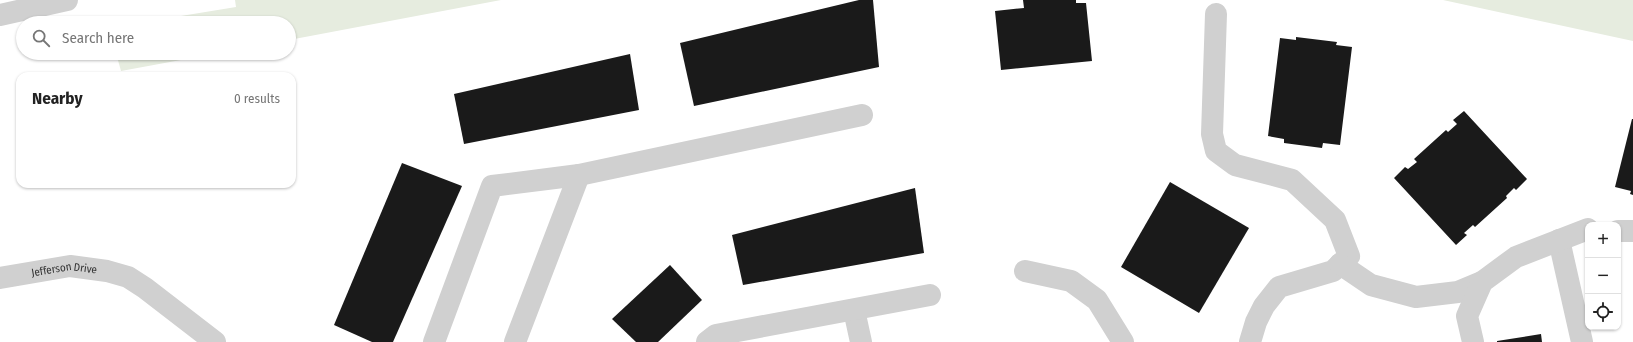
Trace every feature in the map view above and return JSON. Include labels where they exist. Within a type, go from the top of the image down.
[{"type":"street","points":[[0,14],[66,0]]},
{"type":"street","points":[[1216,14],[1212,134],[1216,151],[1235,165],[1292,180],[1335,220],[1349,256],[1333,271],[1279,287],[1264,306],[1256,322],[1250,342]]},
{"type":"street","points":[[434,342],[492,186],[579,175],[862,116]]},
{"type":"street","points":[[515,342],[579,175]]},
{"type":"street","points":[[1340,264],[1371,285],[1416,297],[1458,292],[1482,282],[1516,257],[1585,230]]},
{"type":"street","points":[[1621,231],[1633,231]]},
{"type":"street","points":[[1559,240],[1582,342]]},
{"type":"street","name":"Jefferson Drive","points":[[0,278],[70,266],[106,271],[128,277],[145,288],[215,342]]},
{"type":"street","points":[[1025,271],[1071,282],[1097,300],[1123,342]]},
{"type":"street","points":[[1473,342],[1467,316],[1482,282]]},
{"type":"street","points":[[706,342],[716,335],[930,295]]},
{"type":"street","points":[[854,310],[861,342]]},
{"type":"shaded area","points":[[235,0],[501,0],[296,39],[296,16],[181,16],[236,7]]},
{"type":"shaded area","points":[[1443,0],[1633,0],[1633,41]]},
{"type":"shaded area","points":[[118,60],[181,60],[121,71]]},
{"type":"building","points":[[859,0],[873,0],[879,67],[694,106],[680,43]]},
{"type":"building","points":[[1023,0],[1076,0],[1076,3],[1086,3],[1092,61],[1001,70],[995,11],[1024,8]]},
{"type":"building","points":[[1296,37],[1337,42],[1336,45],[1352,47],[1340,145],[1323,143],[1322,148],[1284,143],[1284,139],[1268,136],[1280,38],[1296,40]]},
{"type":"building","points":[[630,54],[639,110],[464,144],[454,94]]},
{"type":"building","points":[[1464,111],[1527,179],[1516,190],[1514,188],[1506,196],[1507,198],[1475,227],[1473,225],[1464,233],[1467,235],[1456,245],[1394,178],[1405,167],[1408,169],[1417,162],[1414,159],[1446,130],[1448,132],[1457,124],[1453,120]]},
{"type":"building","points":[[1632,119],[1633,195],[1630,194],[1631,191],[1615,187]]},
{"type":"building","points":[[402,163],[462,186],[393,342],[372,342],[334,325]]},
{"type":"building","points":[[1170,182],[1249,228],[1199,313],[1121,267]]},
{"type":"building","points":[[915,188],[924,253],[743,285],[732,235]]},
{"type":"building","points":[[670,265],[702,300],[658,342],[636,342],[612,319]]},
{"type":"building","points":[[1541,334],[1542,342],[1497,342],[1497,341]]}]
